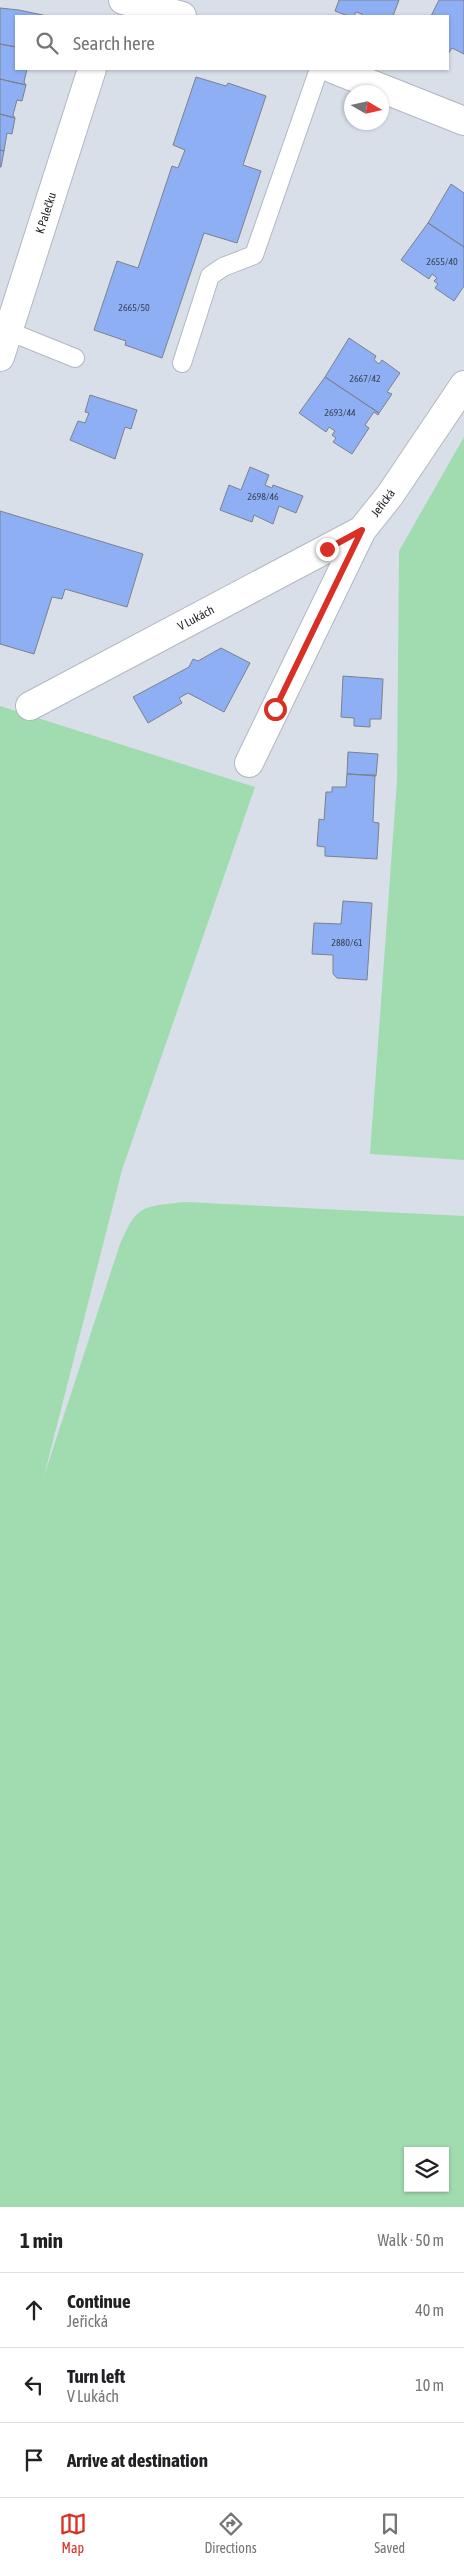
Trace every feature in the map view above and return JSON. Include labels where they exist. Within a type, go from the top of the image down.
[{"type":"street","points":[[109,15],[114,0]]},
{"type":"street","points":[[123,0],[178,15]]},
{"type":"street","name":"K Palečku","points":[[0,358],[92,70]]},
{"type":"street","points":[[336,70],[464,122]]},
{"type":"street","name":"Jeřická","points":[[249,763],[362,530],[390,495],[464,385]]},
{"type":"street","name":"V Lukách","points":[[30,706],[362,530]]},
{"type":"lane","points":[[182,363],[210,276],[223,267],[254,255],[320,70]]},
{"type":"lane","points":[[8,331],[75,358]]},
{"type":"green space","points":[[464,437],[464,1160],[370,1154],[397,781],[399,551]]},
{"type":"green space","points":[[0,706],[255,787],[122,1170],[44,1476],[119,1247],[131,1223],[142,1210],[159,1205],[185,1202],[464,1216],[464,2207],[0,2207]]},
{"type":"building","points":[[339,0],[399,0],[393,15],[362,15],[356,12],[354,15],[345,15],[335,11]]},
{"type":"building","points":[[439,0],[464,0],[464,54],[452,48],[449,52],[449,15],[432,15]]},
{"type":"building","points":[[0,8],[42,15],[15,15],[15,47],[0,44]]},
{"type":"building","points":[[0,44],[15,47],[15,70],[27,70],[24,82],[26,85],[0,79]]},
{"type":"building","points":[[196,77],[226,86],[228,83],[266,96],[243,165],[261,171],[237,243],[204,233],[162,358],[125,345],[126,341],[94,330],[117,261],[138,268],[172,166],[178,168],[185,150],[173,145]]},
{"type":"building","points":[[0,79],[26,85],[22,101],[17,100],[13,115],[15,118],[0,114]]},
{"type":"building","points":[[0,114],[15,118],[12,134],[7,133],[4,151],[0,150]]},
{"type":"building","points":[[0,150],[4,151],[1,167],[0,167]]},
{"type":"building","points":[[451,184],[464,193],[464,247],[428,223]]},
{"type":"building","points":[[428,223],[464,247],[464,286],[454,301],[435,288],[438,284],[434,281],[437,278],[432,274],[429,279],[401,260]]},
{"type":"building","points":[[349,338],[376,356],[374,360],[379,364],[382,360],[400,373],[387,392],[392,394],[379,413],[325,377]]},
{"type":"building","points":[[325,377],[379,413],[378,415],[374,412],[365,425],[369,428],[352,454],[333,442],[336,438],[332,435],[335,431],[329,427],[326,432],[299,413]]},
{"type":"building","points":[[90,395],[137,410],[131,429],[125,427],[115,459],[70,440],[78,421],[85,423],[89,413],[85,412]]},
{"type":"building","points":[[250,467],[269,475],[265,485],[272,488],[273,485],[303,496],[296,513],[279,506],[273,524],[254,515],[252,522],[220,510],[229,485],[241,490]]},
{"type":"building","points":[[0,511],[143,554],[127,607],[65,589],[62,599],[52,597],[34,654],[0,644]]},
{"type":"building","points":[[221,648],[250,663],[224,712],[188,693],[179,698],[182,703],[148,723],[133,697],[189,667],[193,659],[198,661]]},
{"type":"building","points":[[343,676],[383,679],[381,719],[370,719],[370,727],[354,726],[354,718],[341,717]]},
{"type":"building","points":[[348,752],[378,754],[376,776],[347,774]]},
{"type":"building","points":[[347,774],[375,775],[373,822],[379,823],[377,859],[325,856],[325,847],[317,846],[319,819],[324,820],[326,792],[332,792],[332,787],[346,787]]},
{"type":"building","points":[[343,901],[372,903],[367,980],[337,978],[333,974],[333,955],[312,954],[314,923],[341,924]]},
{"type":"route","points":[[275,709],[362,530],[327,549]]}]
